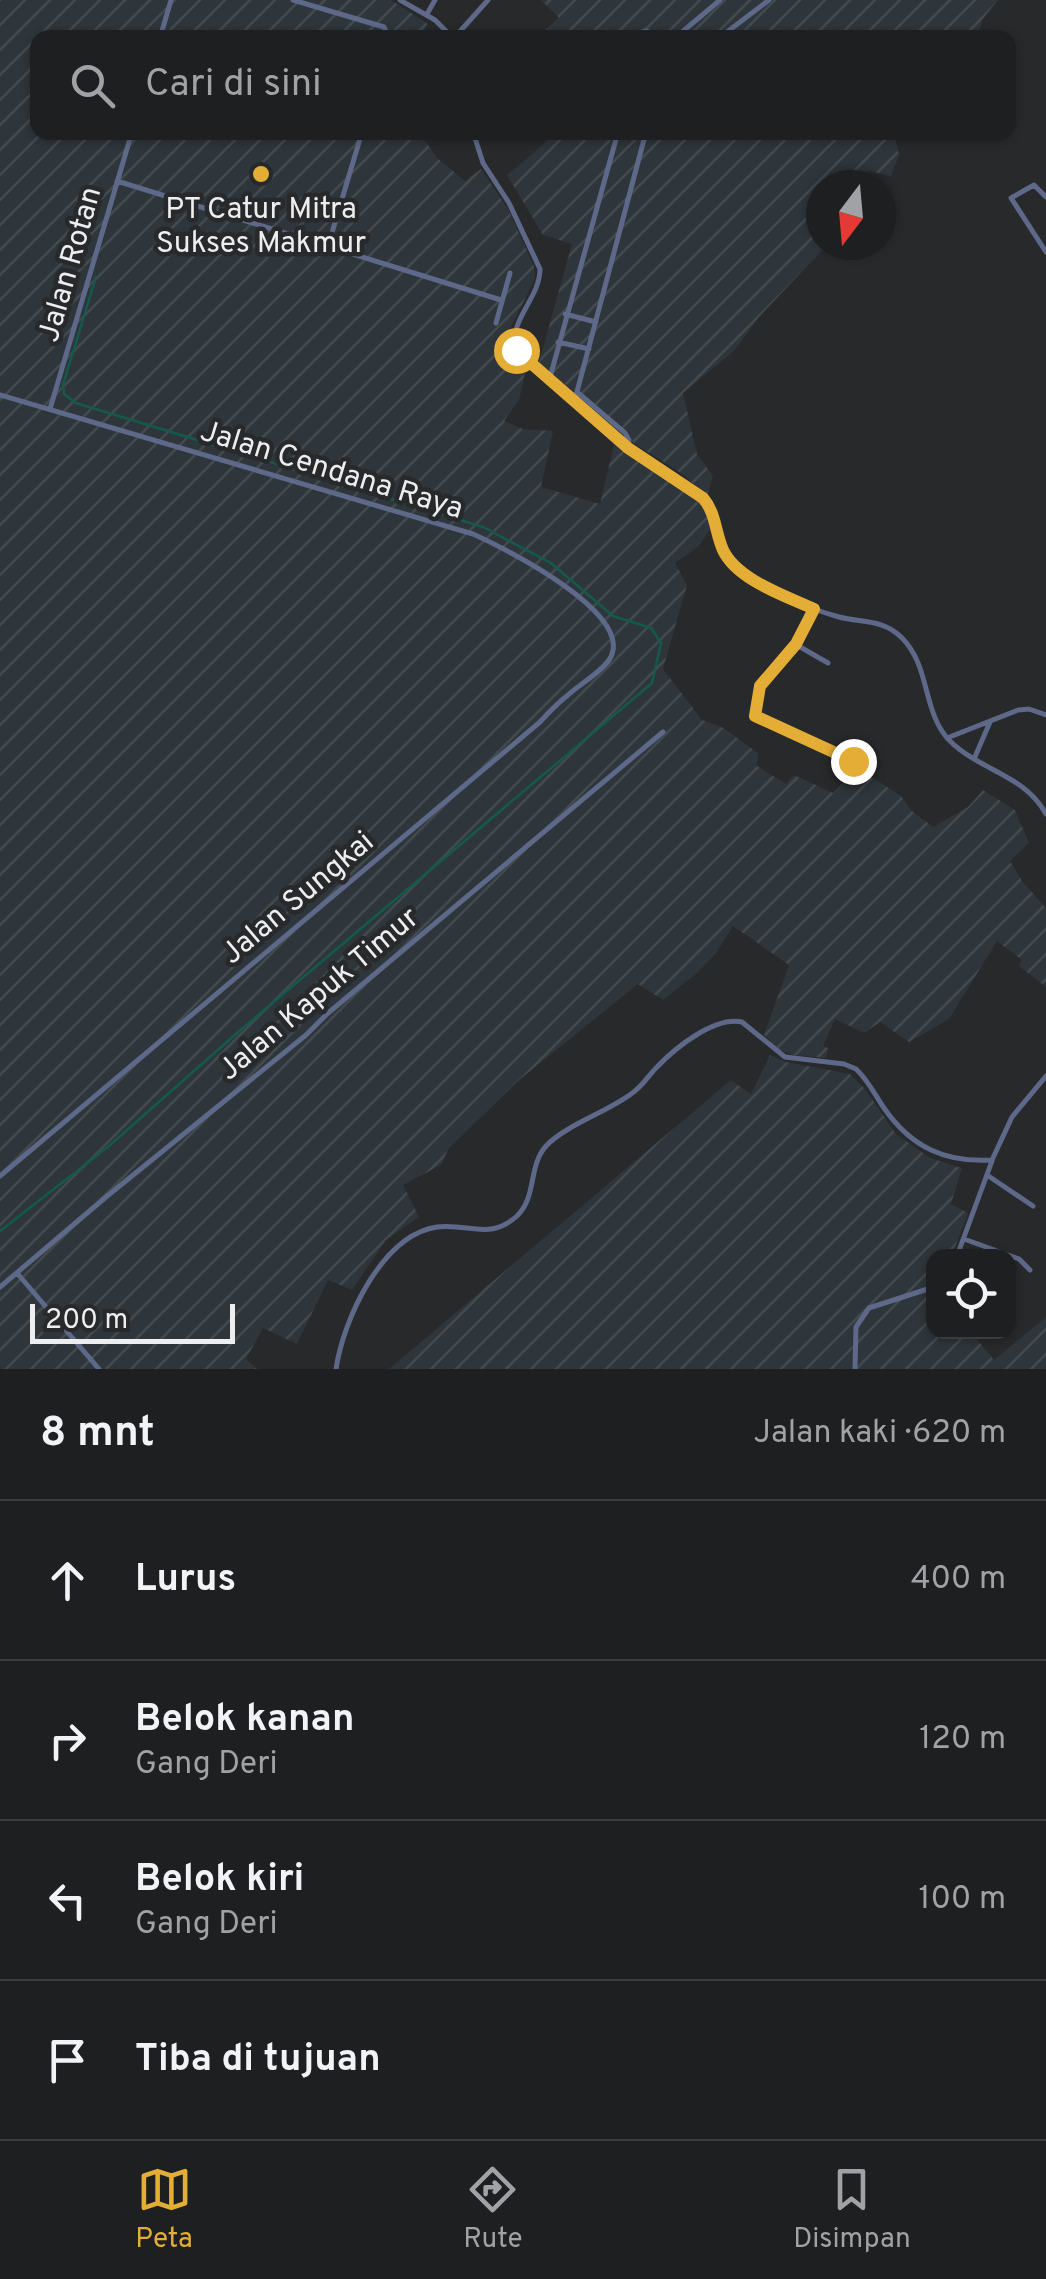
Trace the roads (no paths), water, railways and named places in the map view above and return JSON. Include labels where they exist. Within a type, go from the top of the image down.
[{"type":"street","points":[[162,30],[171,0]]},
{"type":"street","points":[[293,0],[384,26],[386,30]]},
{"type":"street","points":[[400,0],[427,14],[445,30]]},
{"type":"street","points":[[427,14],[435,0]]},
{"type":"street","points":[[461,30],[488,0]]},
{"type":"street","points":[[684,30],[720,0]]},
{"type":"street","points":[[730,30],[769,0]]},
{"type":"street","name":"Jalan Rotan","points":[[50,409],[130,140]]},
{"type":"street","points":[[328,246],[360,140]]},
{"type":"street","points":[[476,140],[483,163],[509,203],[540,269],[539,281],[513,343],[523,358],[628,448],[703,498],[729,561],[777,592],[814,609],[841,618],[881,623],[898,634],[923,674],[936,722],[947,738],[974,759],[1017,781],[1038,800],[1046,814]]},
{"type":"street","points":[[549,381],[616,140]]},
{"type":"street","points":[[574,403],[644,140]]},
{"type":"street","points":[[118,181],[501,300]]},
{"type":"street","points":[[1046,197],[1036,186],[1012,196],[1046,252]]},
{"type":"street","points":[[496,323],[510,273]]},
{"type":"street","points":[[565,314],[596,322]]},
{"type":"street","points":[[558,342],[590,349]]},
{"type":"street","points":[[578,392],[626,433],[630,440],[628,448]]},
{"type":"street","name":"Jalan Cendana Raya","points":[[0,395],[488,541],[556,579],[611,630],[615,646]]},
{"type":"street","points":[[814,609],[796,644],[760,686],[755,716],[853,761]]},
{"type":"street","points":[[796,644],[828,663]]},
{"type":"street","name":"Jalan Sungkai","points":[[0,1176],[540,722],[609,661],[615,646]]},
{"type":"street","points":[[947,738],[1023,709],[1046,715]]},
{"type":"street","points":[[974,759],[990,722]]},
{"type":"street","name":"Jalan Kapuk Timur","points":[[0,1287],[664,732]]},
{"type":"street","points":[[336,1369],[366,1286],[390,1254],[430,1228],[451,1226],[492,1231],[510,1221],[526,1203],[538,1160],[547,1146],[628,1097],[679,1048],[721,1022],[742,1022],[785,1058],[844,1064],[856,1069],[894,1122],[920,1146],[958,1160],[992,1160]]},
{"type":"street","points":[[959,1249],[1012,1117],[1046,1076]]},
{"type":"street","points":[[987,1174],[1033,1206]]},
{"type":"street","points":[[964,1239],[1022,1261],[1030,1270]]},
{"type":"street","points":[[17,1273],[99,1369]]},
{"type":"street","points":[[856,1369],[856,1327],[869,1308],[926,1289]]},
{"type":"waterway","points":[[0,1231],[109,1146],[652,683],[661,643],[651,628],[613,616],[551,563],[483,527],[76,403],[64,394],[63,385],[96,277]]},
{"type":"place","name":"PT Catur Mitra Sukses Makmur","points":[[261,174]]}]
